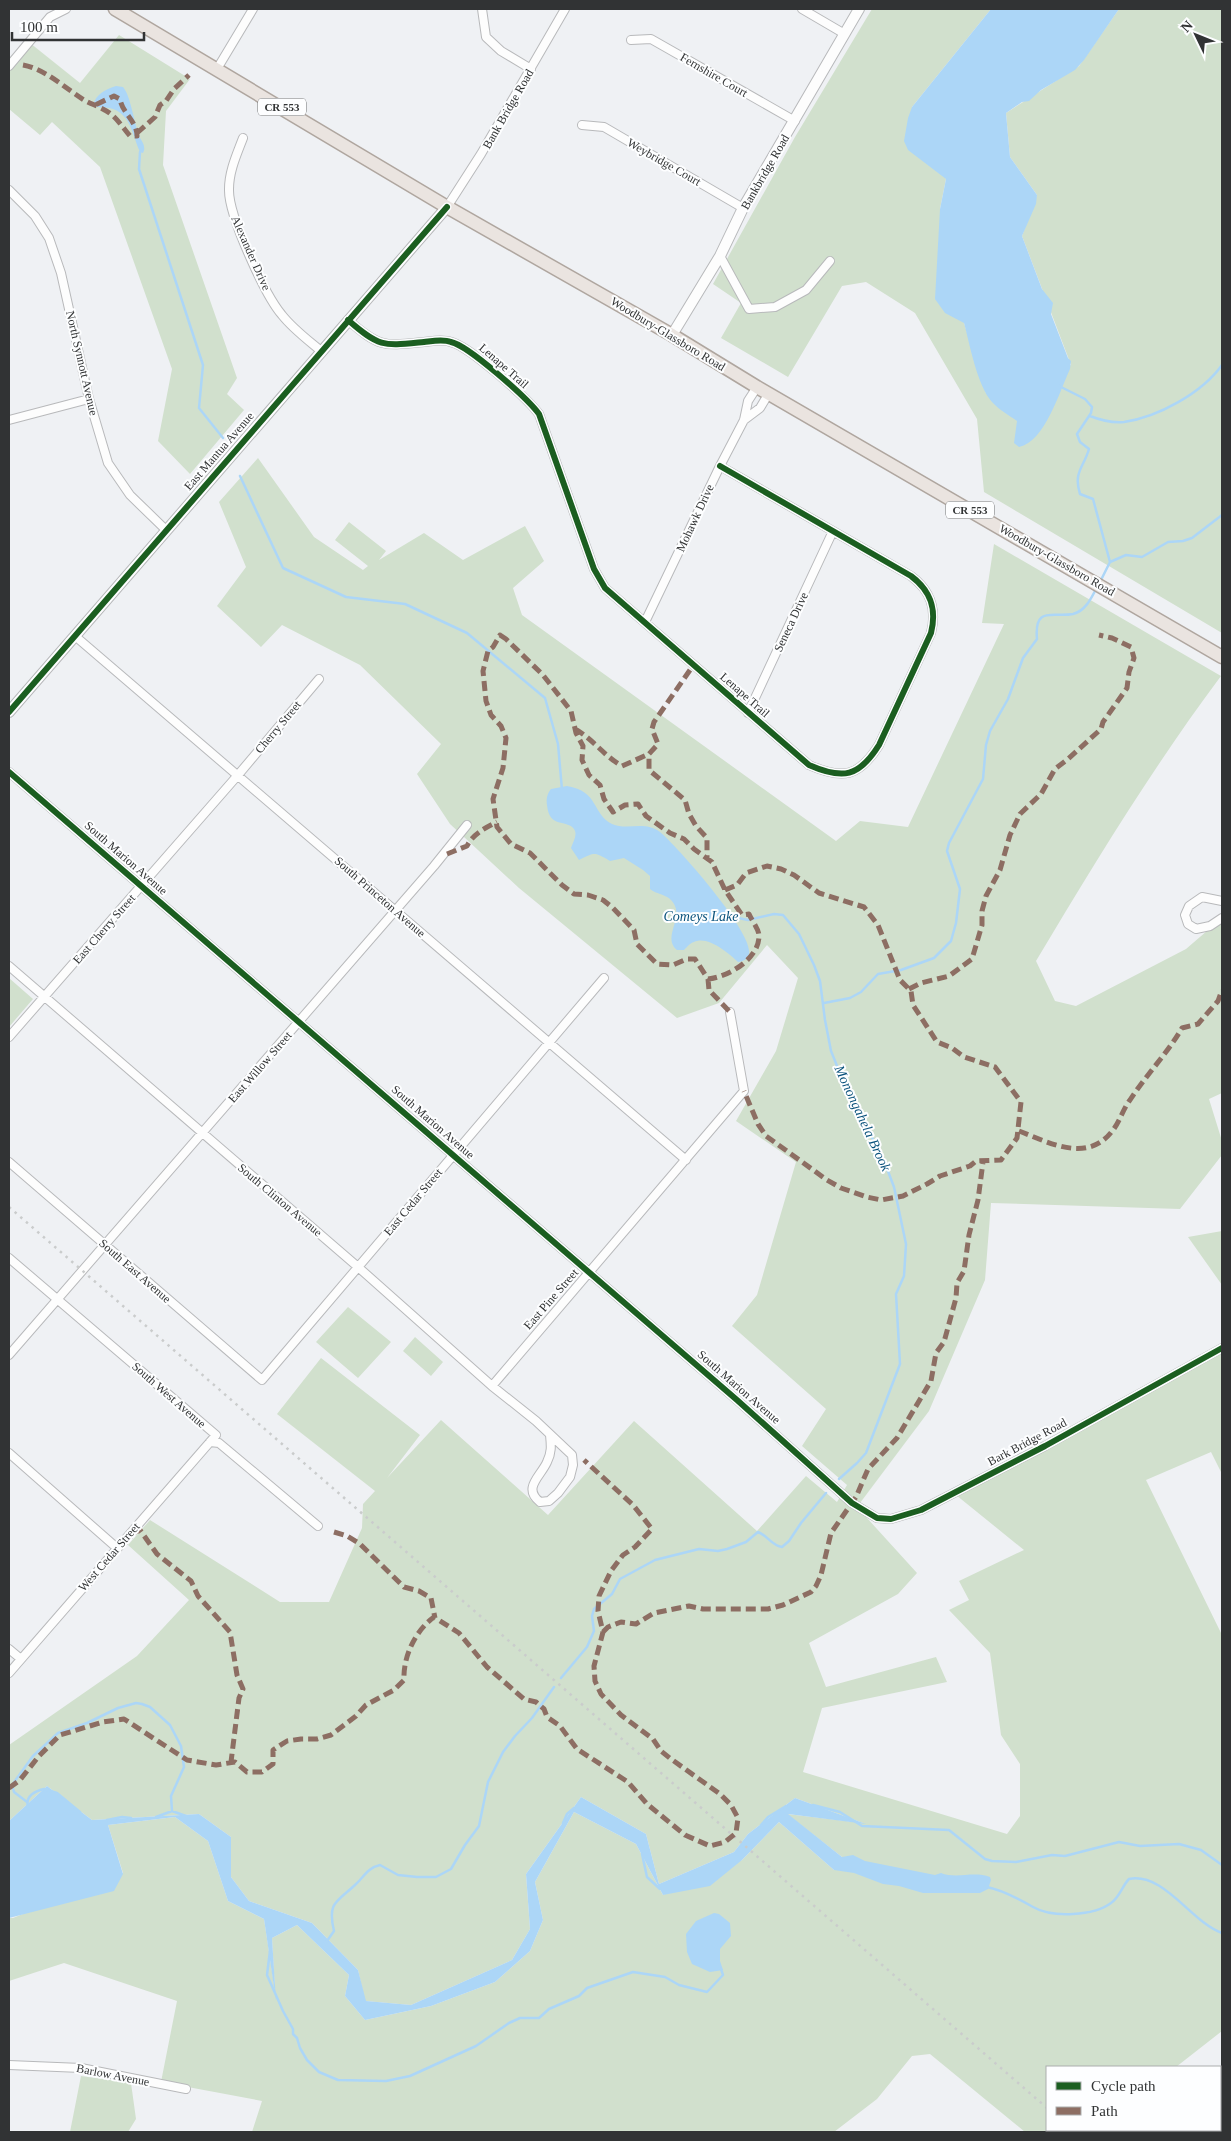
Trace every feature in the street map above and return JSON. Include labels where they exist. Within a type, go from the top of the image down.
[{"type":"main road","name":"Woodbury-Glassboro Road","points":[[115,9],[447,207],[672,335],[757,387],[1222,657]]},
{"type":"street","points":[[9,66],[50,17],[66,9]]},
{"type":"street","points":[[217,69],[253,9]]},
{"type":"street","points":[[482,9],[486,36],[501,51],[531,68]]},
{"type":"street","name":"Bank Bridge Road","points":[[447,207],[481,154],[565,9]]},
{"type":"street","points":[[802,9],[843,33]]},
{"type":"street","name":"Bankbridge Road","points":[[672,335],[720,256],[743,208],[795,121],[843,33],[859,9]]},
{"type":"street","name":"Fernshire Court","points":[[631,40],[651,39],[795,121]]},
{"type":"street","name":"Weybridge Court","points":[[582,125],[604,127],[743,208]]},
{"type":"street","name":"Alexander Drive","points":[[243,138],[234,162],[229,189],[236,223],[249,253],[281,314],[321,351]]},
{"type":"street","name":"North Synnott Avenue","points":[[9,190],[35,216],[49,238],[61,273],[90,398],[108,463],[130,495],[166,530]]},
{"type":"street","name":"East Mantua Avenue","points":[[9,712],[447,207]]},
{"type":"street","points":[[720,256],[749,309],[775,307],[806,290],[830,261]]},
{"type":"street","name":"Lenape Trail","points":[[348,320],[371,339],[387,345],[441,340],[459,345],[472,353],[534,408],[543,423],[599,580],[605,588],[810,765],[828,773],[845,774],[858,769],[870,760],[879,745],[931,634],[934,623],[933,606],[926,590],[920,583],[720,466]]},
{"type":"street","name":"Mohawk Drive","points":[[645,622],[744,420],[748,401],[757,387]]},
{"type":"street","points":[[744,420],[760,408],[769,393]]},
{"type":"street","points":[[9,420],[90,398]]},
{"type":"street","name":"Seneca Drive","points":[[748,713],[833,531]]},
{"type":"street","name":"South Princeton Avenue","points":[[75,636],[686,1160]]},
{"type":"street","name":"Cherry Street","points":[[238,775],[319,679]]},
{"type":"street","name":"South Marion Avenue","points":[[9,772],[737,1400],[839,1492]]},
{"type":"street","name":"East Cherry Street","points":[[9,1037],[238,775]]},
{"type":"street","name":"East Willow Street","points":[[9,1355],[434,866],[467,824]]},
{"type":"street","points":[[1222,901],[1202,897],[1189,906],[1185,915],[1188,924],[1196,929],[1210,926],[1222,918]]},
{"type":"street","name":"South Clinton Avenue","points":[[9,966],[358,1267],[492,1386],[536,1421],[572,1455],[573,1465],[570,1477],[558,1494],[549,1501],[540,1502],[534,1497],[532,1490],[538,1476],[547,1463],[552,1449],[550,1435]]},
{"type":"street","name":"East Cedar Street","points":[[262,1380],[604,978]]},
{"type":"street","name":"East Pine Street","points":[[492,1386],[744,1091],[730,1012]]},
{"type":"street","name":"South East Avenue","points":[[9,1162],[262,1380]]},
{"type":"street","name":"South West Avenue","points":[[9,1258],[216,1435],[210,1442]]},
{"type":"street","name":"Bark Bridge Road","points":[[839,1492],[867,1513],[877,1518],[891,1519],[921,1510],[1045,1446],[1222,1348]]},
{"type":"street","name":"South West Avenue","points":[[210,1442],[219,1442],[318,1526]]},
{"type":"street","name":"West Cedar Street","points":[[9,1673],[210,1442]]},
{"type":"street","points":[[9,1453],[117,1548]]},
{"type":"street","points":[[9,1649],[20,1659]]},
{"type":"street","name":"Barlow Avenue","points":[[9,2064],[81,2068],[186,2090]]},
{"type":"green space","points":[[872,9],[991,9],[912,107],[946,179],[940,209],[964,323],[986,393],[1071,365],[1022,236],[1037,195],[1010,157],[1006,113],[1079,66],[1119,9],[1222,9],[1222,633],[984,492],[977,419],[915,313],[866,282],[842,286],[788,377],[721,338],[741,303],[713,284],[795,137]]},
{"type":"green space","points":[[119,35],[190,79],[166,111],[163,165],[237,378],[227,394],[244,410],[190,474],[158,441],[172,369],[100,167],[52,122],[40,135],[9,109],[9,67],[30,43],[80,83]]},
{"type":"green space","points":[[258,458],[314,537],[363,570],[368,566],[335,540],[349,522],[386,551],[379,560],[424,533],[463,560],[525,526],[544,561],[513,588],[522,615],[836,841],[860,821],[908,827],[1004,624],[982,623],[994,544],[1221,676],[1148,781],[1102,852],[1036,961],[1055,1001],[1076,1006],[1186,949],[1222,918],[1222,1093],[1209,1099],[1222,1141],[1222,1155],[1180,1209],[991,1203],[985,1280],[929,1411],[857,1507],[917,1573],[898,1594],[809,1643],[826,1687],[936,1657],[947,1682],[822,1708],[803,1772],[1007,1834],[1020,1816],[1020,1764],[1001,1735],[990,1653],[949,1610],[969,1600],[959,1581],[1024,1550],[956,1495],[1222,1349],[1222,1474],[1211,1452],[1146,1480],[1222,1635],[1222,2031],[1177,2066],[1046,2066],[1046,2131],[1132,2132],[1025,2132],[930,2054],[912,2056],[877,2099],[834,2132],[252,2132],[262,2101],[161,2082],[177,2001],[64,1963],[9,1981],[9,1918],[123,1873],[108,1825],[175,1817],[208,1841],[228,1901],[264,1919],[275,1991],[272,1938],[297,1925],[349,1975],[345,1996],[365,2020],[431,2006],[495,1982],[530,1951],[543,1920],[535,1882],[574,1812],[636,1844],[663,1895],[742,1860],[779,1822],[834,1870],[842,1857],[787,1814],[863,1823],[795,1798],[748,1834],[734,1852],[659,1884],[646,1834],[581,1797],[526,1874],[530,1929],[512,1960],[411,2005],[365,2001],[358,1970],[312,1923],[249,1901],[231,1877],[231,1837],[199,1814],[92,1820],[47,1786],[9,1821],[9,1745],[137,1656],[189,1600],[128,1545],[150,1520],[280,1602],[329,1602],[362,1528],[363,1504],[375,1491],[277,1414],[321,1358],[420,1435],[387,1478],[441,1420],[548,1515],[634,1421],[757,1531],[806,1476],[837,1502],[847,1485],[802,1446],[826,1409],[732,1326],[757,1295],[796,1162],[736,1121],[776,1051],[798,978],[767,945],[719,1003],[677,1018],[519,888],[450,824],[417,774],[441,744],[360,665],[282,625],[261,647],[217,606],[246,567],[219,502]]},
{"type":"green space","points":[[9,978],[33,999],[9,1027]]},
{"type":"green space","points":[[1222,1231],[1222,1285],[1188,1237]]},
{"type":"green space","points":[[348,1307],[391,1342],[358,1378],[316,1342]]},
{"type":"green space","points":[[415,1337],[443,1362],[431,1376],[403,1351]]},
{"type":"green space","points":[[81,2076],[131,2083],[136,2119],[128,2132],[70,2132]]},
{"type":"water","points":[[991,9],[1119,9],[1075,70],[1041,90],[1029,101],[1022,102],[1006,113],[1010,157],[1037,195],[1036,204],[1022,236],[1042,289],[1053,303],[1051,314],[1068,358],[1071,361],[1070,369],[1044,426],[1037,436],[1019,447],[1014,443],[1017,421],[992,402],[982,386],[964,323],[945,313],[935,299],[940,209],[946,179],[908,150],[904,141],[912,107]]},
{"type":"water","points":[[116,86],[123,87],[126,91],[140,138],[144,145],[143,153],[140,152],[131,127],[124,116],[113,109],[93,105],[96,98],[102,92]]},
{"type":"water","name":"Comeys Lake","points":[[567,786],[585,793],[601,815],[612,824],[624,827],[642,826],[654,828],[669,840],[713,890],[740,928],[747,943],[749,954],[746,959],[738,962],[724,950],[711,943],[699,940],[690,944],[684,950],[677,950],[671,940],[676,916],[674,904],[666,896],[650,889],[650,876],[624,858],[610,861],[595,854],[579,860],[571,848],[575,836],[574,829],[571,826],[555,821],[548,813],[547,797],[551,789]]},
{"type":"water","points":[[47,1786],[92,1820],[199,1814],[231,1837],[231,1877],[249,1901],[312,1923],[358,1970],[366,2001],[411,2005],[512,1960],[530,1929],[526,1874],[581,1797],[646,1834],[659,1884],[734,1852],[748,1834],[795,1798],[866,1824],[788,1814],[842,1857],[853,1855],[865,1861],[935,1875],[941,1873],[947,1875],[984,1875],[990,1877],[991,1880],[988,1889],[980,1893],[923,1893],[899,1886],[883,1884],[854,1873],[834,1870],[779,1822],[742,1860],[710,1886],[663,1895],[636,1844],[574,1812],[535,1882],[543,1920],[530,1951],[495,1982],[431,2006],[365,2020],[345,1996],[349,1975],[297,1925],[272,1938],[276,2001],[264,1919],[228,1901],[208,1841],[175,1817],[108,1825],[123,1874],[114,1891],[9,1918],[9,1821]]},
{"type":"water","points":[[714,1913],[719,1914],[730,1923],[731,1936],[720,1949],[720,1961],[723,1970],[710,1972],[692,1964],[687,1952],[686,1934],[696,1921]]},
{"type":"waterway","points":[[140,152],[139,169],[203,365],[199,408],[223,438]]},
{"type":"waterway","points":[[1090,416],[1106,421],[1124,422],[1151,415],[1191,394],[1203,385],[1222,365]]},
{"type":"waterway","points":[[1059,386],[1085,399],[1092,407],[1091,413],[1077,434],[1080,442],[1089,449],[1078,475],[1078,486],[1080,494],[1093,499],[1110,562],[1100,582]]},
{"type":"waterway","points":[[240,476],[283,568],[346,597],[405,604],[467,633],[545,698],[558,744],[562,790]]},
{"type":"waterway","name":"Monongahela Brook","points":[[1110,562],[1126,555],[1142,557],[1168,542],[1192,538],[1222,515]]},
{"type":"waterway","name":"Monongahela Brook","points":[[824,1003],[850,998],[861,992],[878,974],[901,970],[934,958],[951,941],[956,923],[960,889],[947,851],[949,843],[983,779],[986,745],[990,731],[1008,699],[1023,658],[1037,639],[1039,621],[1046,615],[1066,615],[1081,610],[1096,589]]},
{"type":"waterway","name":"Monongahela Brook","points":[[729,916],[748,920],[774,914],[783,915],[799,934],[820,981],[831,1051],[848,1093],[883,1158],[894,1187],[906,1244],[904,1276],[896,1294],[900,1364],[866,1453],[839,1479]]},
{"type":"waterway","name":"Monongahela Brook","points":[[561,1678],[587,1647],[594,1631],[592,1616],[594,1609],[612,1594],[620,1579],[655,1560],[699,1549],[718,1551],[727,1549],[746,1542],[758,1532],[775,1545],[782,1547],[789,1541],[826,1493]]},
{"type":"waterway","name":"Monongahela Brook","points":[[327,1941],[334,1931],[332,1914],[335,1903],[372,1868],[380,1865],[398,1875],[417,1877],[436,1877],[451,1869],[479,1826],[488,1782],[503,1752],[532,1718],[554,1687]]},
{"type":"waterway","points":[[27,1802],[14,1792],[12,1785],[33,1756],[58,1733],[87,1723],[118,1708],[136,1703],[150,1707],[170,1725],[181,1746],[184,1767],[171,1796],[172,1811]]},
{"type":"waterway","points":[[28,1807],[29,1797],[37,1791],[44,1789],[57,1793],[80,1812]]},
{"type":"waterway","points":[[813,1805],[840,1812],[862,1826],[949,1830],[985,1859],[992,1861],[1016,1862],[1052,1855],[1065,1856],[1119,1842],[1140,1846],[1179,1844],[1201,1850],[1222,1865]]},
{"type":"waterway","points":[[761,1825],[768,1817],[786,1806]]},
{"type":"waterway","points":[[563,1823],[567,1814],[574,1808]]},
{"type":"waterway","points":[[156,1817],[172,1811],[186,1816]]},
{"type":"waterway","points":[[107,1820],[122,1817],[131,1818]]},
{"type":"waterway","points":[[642,1854],[647,1877],[660,1889]]},
{"type":"waterway","points":[[987,1887],[1016,1898],[1041,1911],[1073,1914],[1094,1911],[1104,1907],[1117,1898],[1129,1879],[1142,1879],[1166,1890],[1199,1919],[1222,1933]]},
{"type":"waterway","points":[[270,1951],[267,1975],[300,2048],[307,2060],[319,2072],[338,2080],[386,2081],[410,2076],[476,2046],[509,2023],[520,2018],[539,2018],[549,2009],[579,1996],[587,1988],[633,1972],[665,1977],[679,1985],[707,1992],[723,1975],[721,1969]]},
{"type":"railway","points":[[9,1207],[1046,2107]]},
{"type":"marked path","points":[[23,65],[39,70],[84,100],[106,110],[130,136],[137,136],[135,126],[121,104],[120,99],[114,96],[95,105]]},
{"type":"marked path","points":[[137,133],[155,117],[160,105],[166,101],[174,89],[189,75]]},
{"type":"marked path","points":[[500,635],[543,675],[571,711],[576,733],[583,746],[582,760],[589,775],[600,785],[604,799],[613,812],[625,805],[638,804],[646,816],[670,833],[684,839],[712,862],[725,890],[742,915],[749,914],[759,933],[758,944],[748,959],[733,971],[708,979],[695,959],[687,959],[673,965],[657,964],[637,944],[634,930],[613,908],[603,900],[588,895],[574,894],[562,885],[530,853],[511,844],[497,827],[493,799],[503,768],[506,738],[501,726],[491,715],[486,701],[483,671],[488,651],[493,647],[500,635]]},
{"type":"marked path","points":[[909,989],[921,983],[949,976],[972,959],[982,925],[982,911],[986,896],[1000,870],[1010,835],[1020,814],[1041,794],[1055,769],[1101,729],[1103,722],[1127,688],[1129,672],[1134,658],[1131,647],[1112,638],[1099,635]]},
{"type":"marked path","points":[[690,670],[654,722],[652,729],[658,744],[649,754],[649,770],[685,800],[689,814],[696,826],[707,838],[707,858]]},
{"type":"marked path","points":[[575,729],[622,766],[649,754]]},
{"type":"marked path","points":[[447,854],[467,846],[476,835],[497,822]]},
{"type":"marked path","points":[[725,890],[737,885],[746,873],[767,866],[781,869],[794,875],[819,893],[864,907],[878,925],[900,980],[911,991],[913,1005],[937,1042],[952,1048],[964,1057],[995,1067],[1021,1102],[1017,1138],[1001,1160],[976,1161],[970,1166],[940,1176],[903,1196],[881,1200],[841,1188],[766,1136],[758,1124],[744,1091]]},
{"type":"marked path","points":[[708,979],[709,990],[730,1012]]},
{"type":"marked path","points":[[1019,1131],[1043,1141],[1068,1148],[1092,1146],[1103,1140],[1118,1123],[1128,1104],[1182,1028],[1198,1024],[1218,1001],[1222,990]]},
{"type":"marked path","points":[[603,1632],[608,1627],[621,1622],[636,1624],[654,1613],[689,1606],[703,1609],[768,1609],[783,1605],[811,1592],[816,1586],[821,1575],[831,1533],[856,1497],[868,1469],[897,1438],[931,1381],[936,1353],[944,1342],[956,1298],[957,1283],[964,1271],[969,1235],[978,1200],[983,1162]]},
{"type":"marked path","points":[[9,1788],[20,1780],[39,1756],[60,1735],[103,1722],[124,1719],[187,1760],[216,1765],[235,1762],[247,1772],[262,1772],[273,1764],[273,1750],[287,1741],[317,1739],[331,1735],[356,1716],[366,1705],[394,1690],[404,1680],[404,1671],[411,1645],[421,1630],[434,1617],[459,1633],[487,1667],[524,1699],[536,1702],[544,1709],[547,1717],[560,1726],[577,1749],[628,1782],[647,1804],[685,1835],[710,1846],[725,1842],[736,1833],[738,1818],[731,1805],[720,1794],[661,1751],[653,1739],[621,1715],[601,1694],[595,1681],[594,1666],[603,1632],[598,1611],[599,1596],[611,1571],[623,1555],[635,1547],[652,1529],[633,1505],[584,1460]]},
{"type":"marked path","points":[[133,1533],[140,1530],[157,1554],[191,1581],[198,1596],[230,1632],[237,1675],[243,1689],[239,1698],[231,1762]]},
{"type":"marked path","points":[[334,1532],[347,1536],[360,1544],[404,1587],[419,1591],[431,1598],[435,1618]]},
{"type":"cycle path","points":[[9,712],[447,207]]},
{"type":"cycle path","points":[[348,320],[368,336],[383,343],[400,344],[441,340],[451,342],[484,362],[511,385],[539,414],[594,569],[605,588],[809,765],[831,773],[849,773],[864,764],[879,745],[931,633],[933,624],[931,601],[928,594],[911,576],[720,466]]},
{"type":"cycle path","points":[[9,772],[737,1400],[852,1503],[877,1518],[891,1519],[921,1510],[1045,1446],[1222,1348]]}]
